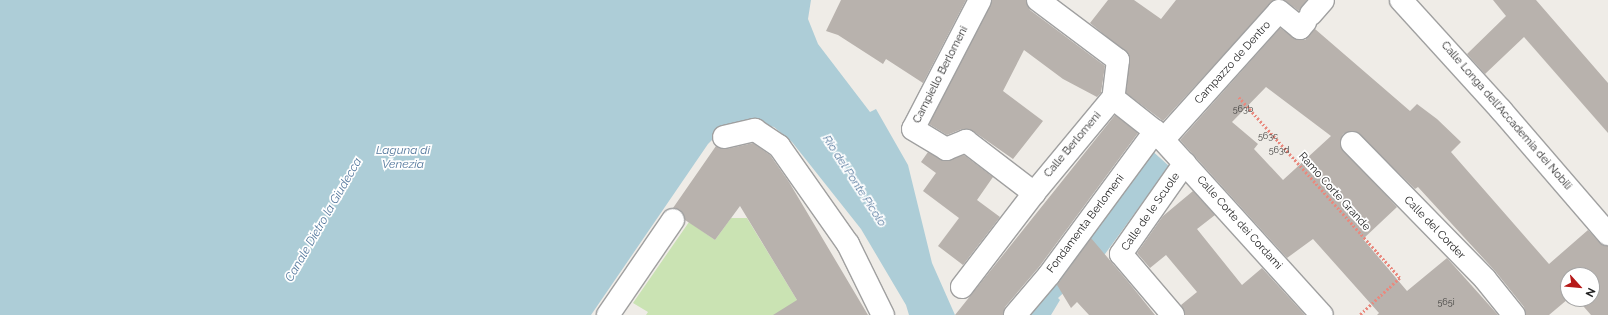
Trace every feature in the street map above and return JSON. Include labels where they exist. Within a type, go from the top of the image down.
[{"type":"street","name":"Campiello Berlomeni","points":[[980,0],[913,129],[946,149],[966,141],[1034,193]]},
{"type":"street","points":[[1038,0],[1118,60],[1113,98]]},
{"type":"street","name":"Calle Longa dell'Accademia dei Nobili","points":[[1401,0],[1501,110],[1608,234]]},
{"type":"street","name":"Campazzo de Dentro","points":[[1159,136],[1220,76],[1279,11],[1300,28],[1313,12]]},
{"type":"street","name":"Calle Corte dei Cordami","points":[[1113,98],[1159,136],[1322,315]]},
{"type":"street","name":"Calle Berlomeni","points":[[962,287],[1034,193],[1113,98]]},
{"type":"street","points":[[724,137],[755,130],[779,146],[848,244],[883,315]]},
{"type":"street","name":"Fondamenta Berlomeni","points":[[1015,315],[1049,275],[1159,136]]},
{"type":"street","name":"Calle del Corder","points":[[1352,143],[1484,280],[1514,315]]},
{"type":"street","name":"Calle de le Scuole","points":[[1173,315],[1122,254],[1184,163]]},
{"type":"street","points":[[608,315],[673,220]]},
{"type":"path","name":"Ramo Corte Grande","points":[[1220,76],[1400,278],[1360,315]]},
{"type":"green space","points":[[731,218],[747,218],[797,300],[797,315],[646,315],[648,312],[633,303],[689,222],[715,240]]},
{"type":"water","name":"Laguna di Venezia","points":[[0,0],[811,0],[808,19],[818,44],[870,112],[876,109],[908,165],[932,263],[955,315],[909,315],[906,305],[861,229],[792,142],[774,127],[748,121],[724,128],[708,144],[591,315],[0,315]]},
{"type":"water","points":[[1149,148],[1169,166],[1105,254],[1058,298],[1060,300],[1051,315],[1020,315]]},
{"type":"building","points":[[841,0],[966,0],[923,83],[886,59],[883,64],[838,35],[826,31]]},
{"type":"building","points":[[992,0],[1026,0],[1030,10],[1105,66],[1101,93],[1097,97],[1063,79],[1024,50],[1003,91],[1043,121],[1013,159],[973,131],[962,129],[947,135],[929,124]]},
{"type":"building","points":[[1108,0],[1134,0],[1161,19],[1176,0],[1274,0],[1163,121],[1126,93],[1129,55],[1090,23]]},
{"type":"building","points":[[1284,0],[1307,0],[1299,11]]},
{"type":"building","points":[[1493,0],[1536,0],[1608,83],[1608,133],[1524,37],[1485,74],[1467,54],[1506,16]]},
{"type":"building","points":[[1280,28],[1298,40],[1305,40],[1315,29],[1410,111],[1417,104],[1437,119],[1461,142],[1451,152],[1549,264],[1588,230],[1599,242],[1608,246],[1608,315],[1591,315],[1584,307],[1600,307],[1600,267],[1560,267],[1560,306],[1549,315],[1526,315],[1524,307],[1495,271],[1418,187],[1415,189],[1355,131],[1343,134],[1340,146],[1397,207],[1363,239],[1407,291],[1447,258],[1498,315],[1377,315],[1379,313],[1313,239],[1287,258],[1180,140]],"holes":[[[1266,87],[1331,136],[1283,180],[1254,149],[1258,144],[1232,122]]]},
{"type":"building","points":[[1115,115],[1138,133],[1039,267],[1005,307],[1003,315],[955,315]]},
{"type":"building","points":[[753,143],[770,155],[789,182],[868,315],[773,315],[797,300],[740,206],[715,240],[685,220],[680,210],[673,208],[716,146],[726,149]]},
{"type":"building","points":[[928,152],[945,161],[964,155],[993,177],[977,200],[1000,217],[963,265],[938,246],[959,218],[923,191],[936,173],[921,162]]},
{"type":"building","points":[[1193,191],[1215,215],[1197,229],[1242,285],[1262,268],[1305,315],[1185,315],[1181,305],[1197,292],[1166,255],[1150,268],[1137,253],[1163,216]]},
{"type":"building","points":[[1091,238],[1155,315],[1089,315],[1077,302],[1071,308],[1057,285]]},
{"type":"water label","name":"Rio del Ponte Picolo","points":[[854,181]]},
{"type":"water label","name":"Canale Dietro la Giudecca","points":[[324,220]]}]
